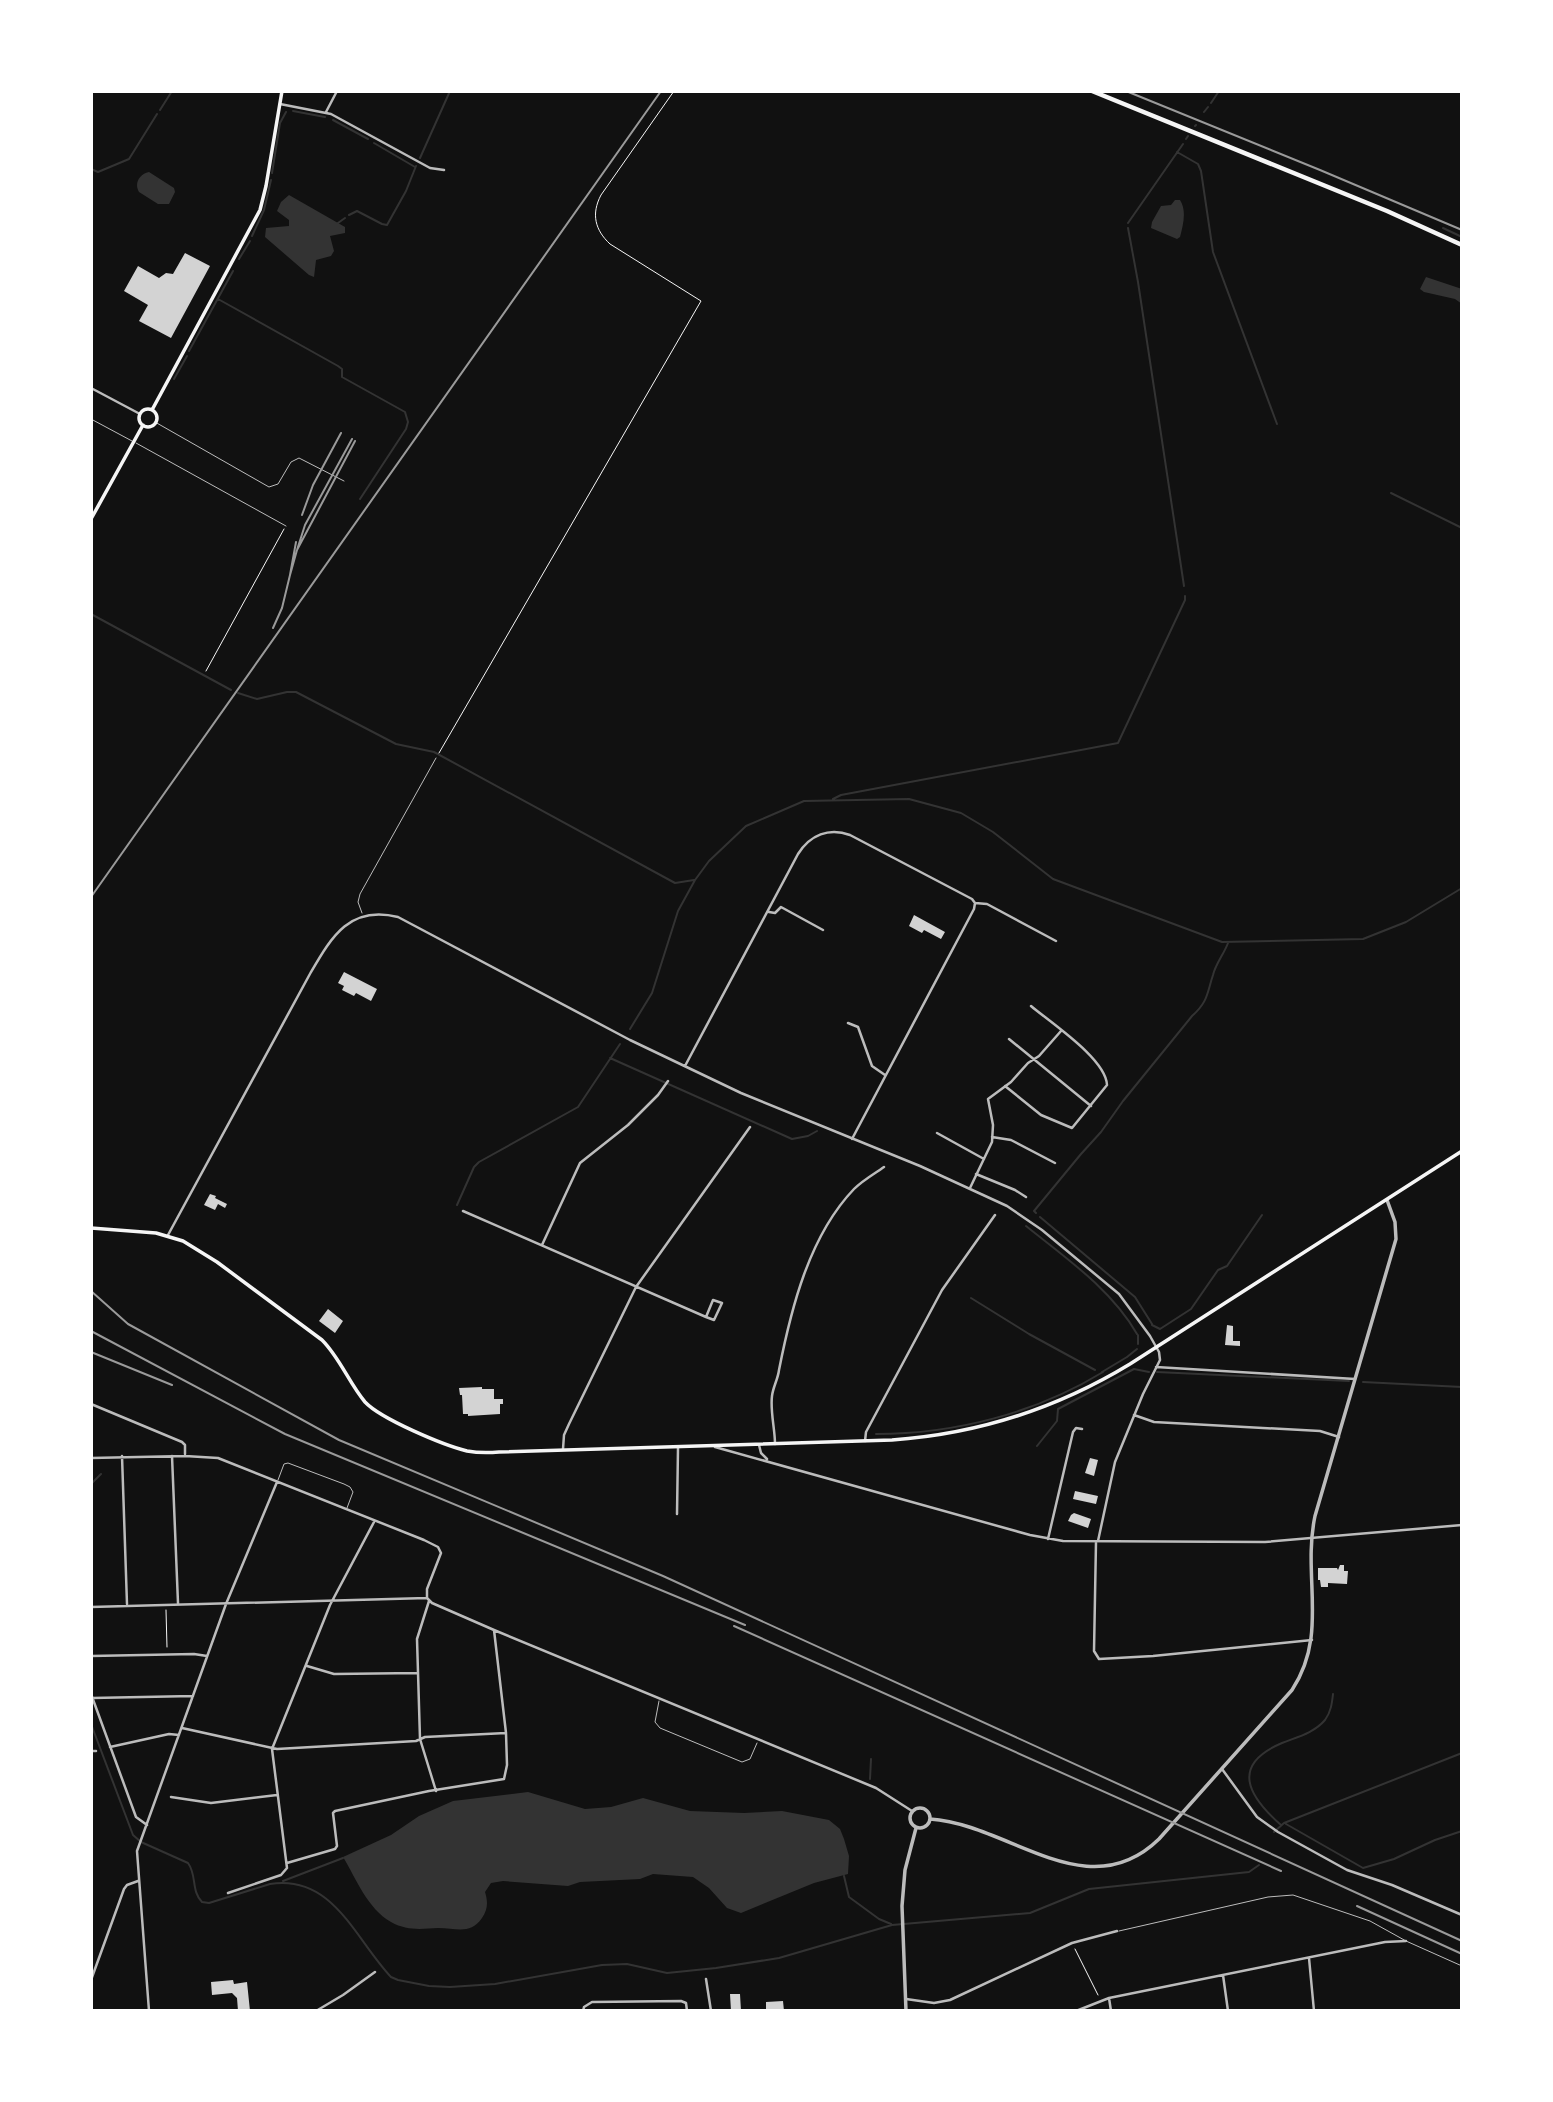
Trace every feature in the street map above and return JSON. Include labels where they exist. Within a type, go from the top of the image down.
[{"type":"main road","points":[[152,410],[256,219],[266,186],[282,91]]},
{"type":"main road","points":[[1092,91],[1387,211],[1462,245]]},
{"type":"main road","points":[[144,410],[152,410],[156,416],[155,422],[149,426],[144,425],[139,419],[140,414],[144,410]]},
{"type":"main road","points":[[91,519],[144,425]]},
{"type":"main road","points":[[91,1227],[169,1235],[183,1241],[217,1262],[323,1340],[363,1399],[381,1415],[470,1451],[865,1441],[939,1435],[1009,1420],[1083,1391],[1157,1347],[1462,1151]]},
{"type":"street","points":[[326,113],[337,91]]},
{"type":"street","points":[[280,104],[326,113],[430,168],[444,170]]},
{"type":"street","points":[[91,388],[140,414]]},
{"type":"street","points":[[685,1066],[803,846],[816,836],[832,832],[850,835],[975,903],[987,904],[1056,941]]},
{"type":"street","points":[[852,1139],[975,903]]},
{"type":"street","points":[[768,911],[775,913],[781,907],[823,930]]},
{"type":"street","points":[[169,1235],[327,944],[342,927],[363,917],[381,914],[405,920],[630,1040],[770,1106],[970,1189],[1025,1217],[1126,1302],[1161,1356],[1134,1415],[1112,1473],[1097,1541],[1096,1657],[1103,1659],[1153,1656],[1312,1640]]},
{"type":"street","points":[[1005,1086],[1041,1115],[1058,1123],[1074,1126],[1108,1083],[1091,1057],[1031,1006]]},
{"type":"street","points":[[848,1023],[861,1031],[872,1066],[885,1075]]},
{"type":"street","points":[[970,1189],[985,1159],[992,1137],[992,1119],[987,1102],[1061,1031]]},
{"type":"street","points":[[1009,1039],[1091,1106]]},
{"type":"street","points":[[542,1245],[580,1163],[628,1125],[667,1083]]},
{"type":"street","points":[[564,1450],[564,1435],[636,1287],[750,1127]]},
{"type":"street","points":[[937,1133],[985,1159]]},
{"type":"street","points":[[992,1137],[1011,1140],[1055,1163]]},
{"type":"street","points":[[775,1444],[772,1393],[809,1264],[825,1230],[844,1202],[863,1181],[884,1167]]},
{"type":"street","points":[[976,1174],[1026,1196]]},
{"type":"street","points":[[930,1819],[968,1825],[1058,1861],[1092,1867],[1133,1858],[1151,1846],[1170,1827],[1292,1690],[1306,1664],[1312,1640],[1312,1539],[1315,1516],[1396,1239],[1395,1222],[1387,1200]]},
{"type":"street","points":[[463,1211],[706,1317],[715,1320],[722,1303],[714,1300],[706,1317]]},
{"type":"street","points":[[865,1441],[866,1432],[942,1290],[995,1215]]},
{"type":"street","points":[[1157,1367],[1356,1380]]},
{"type":"street","points":[[91,1404],[179,1441],[185,1446],[185,1456]]},
{"type":"street","points":[[1134,1415],[1154,1422],[1320,1431],[1339,1437]]},
{"type":"street","points":[[1048,1539],[1073,1432],[1076,1429],[1082,1430]]},
{"type":"street","points":[[760,1445],[761,1453],[773,1463]]},
{"type":"street","points":[[712,1446],[1048,1539],[1265,1542],[1462,1525]]},
{"type":"street","points":[[677,1514],[678,1447]]},
{"type":"street","points":[[122,1456],[127,1605]]},
{"type":"street","points":[[173,1456],[178,1604]]},
{"type":"street","points":[[91,1458],[218,1458],[424,1540],[440,1549],[440,1556],[427,1589],[428,1600],[417,1639],[420,1740],[436,1791]]},
{"type":"street","points":[[149,2011],[136,1856],[226,1604],[277,1482]]},
{"type":"street","points":[[228,1893],[285,1872],[272,1749],[332,1601],[374,1522]]},
{"type":"street","points":[[91,1607],[428,1600],[494,1630],[876,1788],[912,1811]]},
{"type":"street","points":[[286,1863],[335,1849],[335,1811],[504,1779],[507,1765],[506,1732],[494,1630]]},
{"type":"street","points":[[91,1656],[207,1656]]},
{"type":"street","points":[[307,1665],[334,1674],[418,1673]]},
{"type":"street","points":[[147,1825],[136,1817],[92,1696],[192,1696]]},
{"type":"street","points":[[181,1728],[272,1749],[506,1732]]},
{"type":"street","points":[[110,1747],[170,1734],[179,1735]]},
{"type":"street","points":[[1222,1769],[1257,1817],[1278,1832],[1347,1870],[1398,1887],[1462,1915]]},
{"type":"street","points":[[158,1793],[163,1794]]},
{"type":"street","points":[[171,1797],[211,1803],[277,1795]]},
{"type":"street","points":[[923,1808],[928,1811],[930,1819],[925,1827],[916,1828],[910,1821],[912,1811],[923,1808]]},
{"type":"street","points":[[906,2011],[902,1920],[905,1870],[916,1828]]},
{"type":"street","points":[[91,1980],[124,1889],[132,1882],[138,1881]]},
{"type":"street","points":[[906,1998],[934,2003],[950,2000],[1073,1943],[1117,1931]]},
{"type":"street","points":[[1076,2011],[1109,1998],[1385,1942],[1406,1941]]},
{"type":"street","points":[[1310,1958],[1314,2011]]},
{"type":"street","points":[[316,2011],[375,1972]]},
{"type":"street","points":[[1223,1975],[1228,2011]]},
{"type":"street","points":[[706,1979],[711,2011]]},
{"type":"street","points":[[1109,1998],[1111,2011]]},
{"type":"street","points":[[583,2011],[584,2007],[592,2002],[681,2001],[686,2003],[687,2011]]},
{"type":"lane","points":[[91,419],[286,526]]},
{"type":"lane","points":[[155,422],[269,487],[278,484],[291,462],[299,458],[344,481]]},
{"type":"lane","points":[[363,917],[358,902],[360,894],[436,758]]},
{"type":"lane","points":[[277,1482],[284,1464],[288,1463],[350,1487],[353,1492],[346,1510]]},
{"type":"lane","points":[[660,1699],[656,1725],[682,1737],[745,1762],[750,1759],[759,1739]]},
{"type":"lane","points":[[1117,1931],[1288,1895],[1379,1924],[1406,1941],[1462,1966]]},
{"type":"path","points":[[436,758],[701,302],[610,244],[595,223],[596,206],[601,195],[674,91]]},
{"type":"path","points":[[206,671],[286,526]]},
{"type":"path","points":[[166,1604],[168,1655]]},
{"type":"path","points":[[1073,1943],[1100,2001]]},
{"type":"shaded area","points":[[149,172],[174,188],[175,192],[169,204],[158,204],[139,192],[138,180]]},
{"type":"shaded area","points":[[289,195],[345,227],[345,233],[330,236],[334,251],[331,256],[316,260],[314,277],[265,237],[266,228],[289,226],[289,220],[277,211],[281,202]]},
{"type":"shaded area","points":[[1175,200],[1180,200],[1184,213],[1180,237],[1177,239],[1151,228],[1161,206],[1171,205]]},
{"type":"shaded area","points":[[1426,277],[1462,289],[1462,304],[1455,299],[1420,289]]},
{"type":"shaded area","points":[[528,1792],[585,1809],[611,1807],[643,1798],[690,1811],[782,1811],[829,1820],[840,1829],[844,1839],[849,1856],[848,1874],[814,1883],[741,1913],[727,1908],[709,1888],[693,1877],[653,1874],[640,1879],[580,1882],[568,1886],[503,1881],[491,1883],[485,1892],[485,1912],[473,1927],[414,1929],[391,1922],[375,1909],[343,1857],[391,1835],[419,1816],[453,1801]]},
{"type":"building","points":[[185,253],[210,266],[171,338],[139,321],[148,305],[124,291],[138,266],[159,278],[166,273],[173,274]]},
{"type":"building","points":[[914,915],[945,932],[941,939],[909,926]]},
{"type":"building","points":[[344,972],[377,989],[371,1001],[356,993],[354,996],[342,990],[344,986],[338,983]]},
{"type":"building","points":[[210,1194],[227,1204],[225,1208],[218,1204],[215,1210],[204,1205]]},
{"type":"building","points":[[328,1309],[343,1321],[335,1333],[319,1321]]},
{"type":"building","points":[[1227,1325],[1233,1326],[1233,1341],[1240,1341],[1240,1346],[1225,1345]]},
{"type":"building","points":[[459,1388],[494,1389],[494,1399],[503,1399],[500,1414],[463,1414]]},
{"type":"building","points":[[1090,1458],[1098,1460],[1094,1476],[1085,1473]]},
{"type":"building","points":[[1075,1491],[1098,1496],[1096,1504],[1073,1499]]},
{"type":"building","points":[[1074,1513],[1091,1519],[1088,1528],[1068,1521]]},
{"type":"building","points":[[1340,1565],[1344,1565],[1344,1571],[1348,1571],[1347,1584],[1328,1583],[1328,1587],[1321,1587],[1318,1568],[1338,1570]]},
{"type":"building","points":[[233,1980],[234,1984],[247,1982],[250,2011],[238,2011],[237,1998],[232,1993],[212,1995],[211,1982]]},
{"type":"building","points":[[730,1994],[740,1994],[741,2011],[731,2011]]},
{"type":"building","points":[[783,2001],[784,2011],[766,2011],[766,2002]]},
{"type":"waterway","points":[[160,110],[172,91]]},
{"type":"waterway","points":[[420,158],[450,91]]},
{"type":"waterway","points":[[1211,103],[1219,91]]},
{"type":"waterway","points":[[1204,112],[1208,107]]},
{"type":"waterway","points":[[293,111],[325,117]]},
{"type":"waterway","points":[[272,173],[280,123],[286,112]]},
{"type":"waterway","points":[[91,169],[98,172],[129,159],[157,114]]},
{"type":"waterway","points":[[333,120],[368,139]]},
{"type":"waterway","points":[[374,143],[415,167]]},
{"type":"waterway","points":[[1128,223],[1183,144]]},
{"type":"waterway","points":[[1177,152],[1198,164],[1201,171],[1213,252],[1277,424]]},
{"type":"waterway","points":[[349,215],[357,211],[387,225],[416,166]]},
{"type":"waterway","points":[[252,236],[264,210],[271,180]]},
{"type":"waterway","points":[[338,223],[345,218]]},
{"type":"waterway","points":[[1128,228],[1184,586]]},
{"type":"waterway","points":[[1443,228],[1462,237]]},
{"type":"waterway","points":[[239,259],[250,241]]},
{"type":"waterway","points":[[189,351],[233,271]]},
{"type":"waterway","points":[[218,299],[338,366],[342,369],[342,377],[405,412],[408,422],[406,429],[360,499]]},
{"type":"waterway","points":[[174,379],[187,356]]},
{"type":"waterway","points":[[1391,493],[1462,528]]},
{"type":"waterway","points":[[833,799],[841,795],[1118,743],[1185,596]]},
{"type":"waterway","points":[[91,614],[231,690]]},
{"type":"waterway","points":[[238,693],[257,699],[296,692],[396,744],[434,752],[675,883],[694,880]]},
{"type":"waterway","points":[[630,1029],[652,993],[678,911],[709,861],[746,826],[804,801],[909,799],[961,813],[993,832],[1053,879],[1222,942],[1363,939],[1406,922],[1462,888]]},
{"type":"waterway","points":[[1036,1213],[1034,1211],[1201,1006],[1228,943]]},
{"type":"waterway","points":[[457,1205],[474,1167],[479,1162],[578,1107],[620,1044]]},
{"type":"waterway","points":[[610,1058],[792,1139],[817,1131]]},
{"type":"waterway","points":[[1152,1325],[1160,1329],[1191,1309],[1218,1270],[1227,1266],[1262,1215]]},
{"type":"waterway","points":[[1040,1217],[1135,1297],[1152,1324]]},
{"type":"waterway","points":[[1026,1226],[1101,1288],[1137,1334]]},
{"type":"waterway","points":[[971,1298],[1095,1370]]},
{"type":"waterway","points":[[1138,1335],[1138,1344]]},
{"type":"waterway","points":[[1127,1357],[1137,1349]]},
{"type":"waterway","points":[[1102,1372],[1127,1357]]},
{"type":"waterway","points":[[1134,1369],[1149,1372]]},
{"type":"waterway","points":[[1037,1446],[1057,1421],[1058,1409],[1134,1369]]},
{"type":"waterway","points":[[876,1434],[935,1430],[994,1418],[1050,1399],[1103,1372]]},
{"type":"waterway","points":[[1157,1372],[1349,1381]]},
{"type":"waterway","points":[[1363,1382],[1462,1387]]},
{"type":"waterway","points":[[91,1484],[101,1474]]},
{"type":"waterway","points":[[1281,1825],[1253,1792],[1250,1771],[1255,1761],[1266,1752],[1321,1724],[1329,1714],[1333,1694]]},
{"type":"waterway","points":[[91,1724],[133,1835],[141,1842],[188,1863],[196,1893],[202,1902],[209,1903],[270,1884],[292,1884],[310,1889],[341,1912],[391,1977],[429,1986],[495,1984],[602,1965],[627,1964],[667,1973],[716,1968],[779,1958],[892,1925],[1030,1913],[1089,1889],[1249,1872],[1259,1865]]},
{"type":"waterway","points":[[1274,1832],[1284,1823],[1462,1753]]},
{"type":"waterway","points":[[870,1779],[871,1759]]},
{"type":"waterway","points":[[1286,1824],[1363,1868],[1394,1859],[1462,1831]]},
{"type":"waterway","points":[[283,1881],[343,1858]]},
{"type":"waterway","points":[[844,1876],[849,1897],[879,1919],[891,1924]]},
{"type":"railway","points":[[91,897],[661,91]]},
{"type":"railway","points":[[1126,91],[1462,230]]},
{"type":"railway","points":[[302,515],[313,485],[341,433]]},
{"type":"railway","points":[[352,439],[305,525],[297,550],[355,441]]},
{"type":"railway","points":[[296,542],[290,575],[297,550]]},
{"type":"railway","points":[[273,628],[282,608],[290,575]]},
{"type":"railway","points":[[91,1291],[128,1324],[339,1440],[663,1576],[1462,1941]]},
{"type":"railway","points":[[91,1331],[285,1434],[745,1625]]},
{"type":"railway","points":[[91,1352],[172,1385]]},
{"type":"railway","points":[[734,1626],[1281,1871]]},
{"type":"railway","points":[[1357,1906],[1462,1954]]}]
